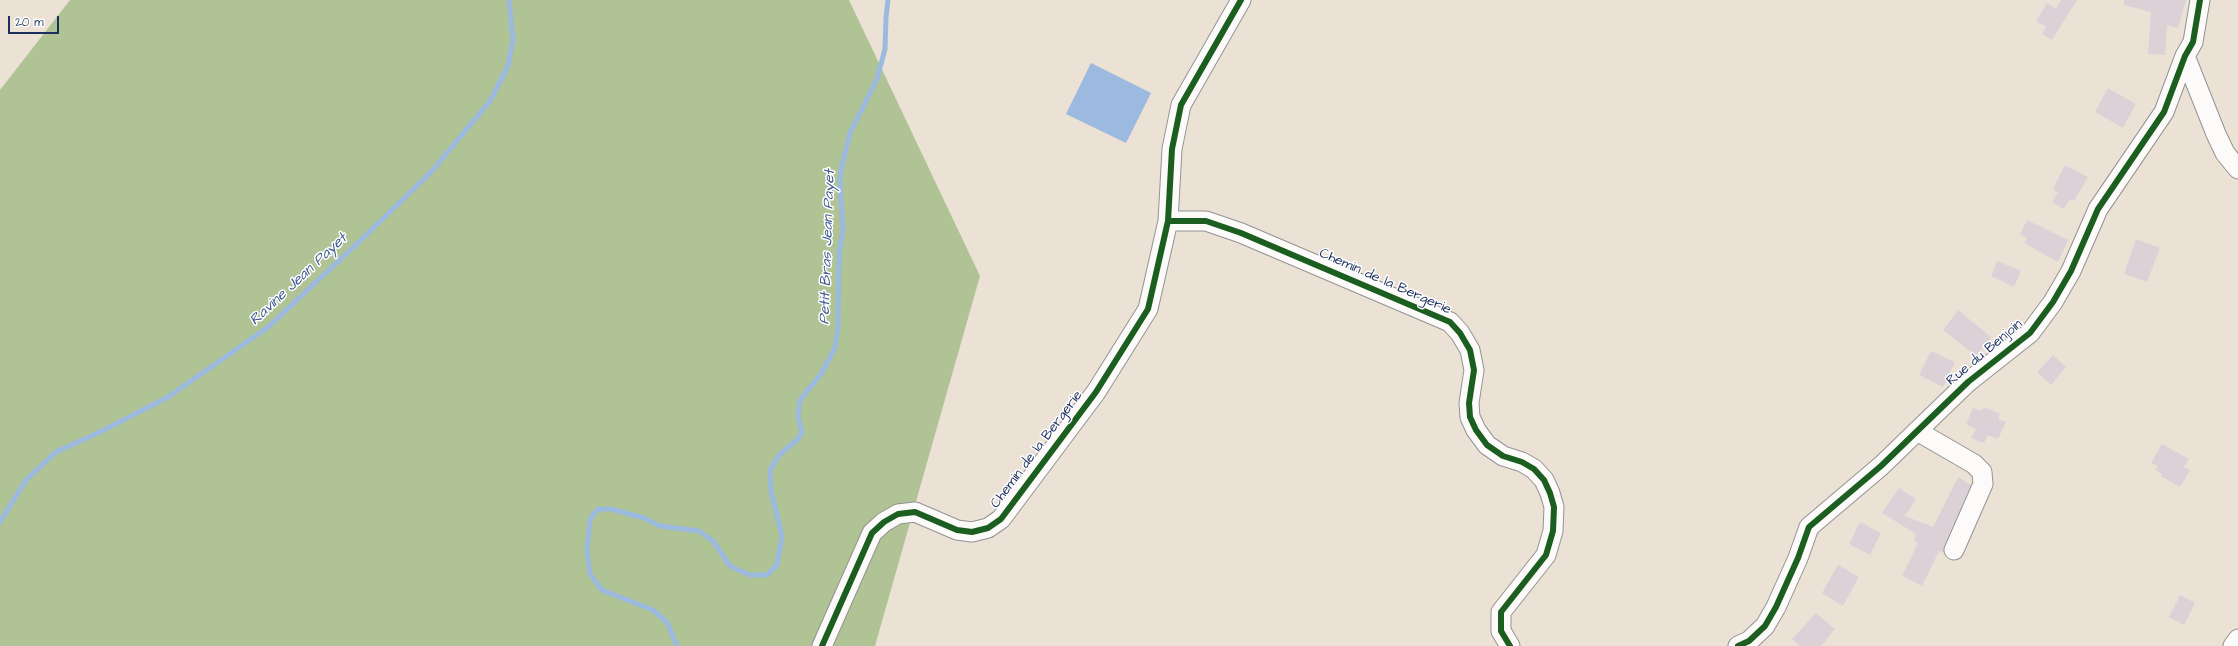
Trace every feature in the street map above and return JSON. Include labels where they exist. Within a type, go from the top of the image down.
[{"type":"street","name":"Chemin de la Bergerie","points":[[822,646],[872,533],[884,522],[898,514],[914,512],[957,530],[972,532],[988,528],[1001,519],[1096,392],[1148,309],[1168,221],[1172,150],[1181,105],[1241,0]]},
{"type":"street","name":"Rue du Benjoin","points":[[1744,643],[1765,626],[1776,607],[1798,558],[1809,527],[1881,466],[1968,382],[2030,333],[2053,302],[2071,271],[2098,209],[2164,112],[2185,56],[2193,42],[2200,0]]},
{"type":"street","points":[[2185,56],[2216,134],[2225,153],[2238,169]]},
{"type":"street","name":"Chemin de la Bergerie","points":[[1168,221],[1206,221],[1241,233],[1450,322],[1460,333],[1470,350],[1474,370],[1470,417],[1476,430],[1488,445],[1503,456],[1522,462],[1534,469],[1547,486],[1554,507],[1554,531],[1546,555],[1501,612],[1500,631],[1510,646]]},
{"type":"street","points":[[1917,431],[1974,464],[1982,472],[1983,484],[1954,550]]},
{"type":"street","points":[[2233,646],[2238,638]]},
{"type":"green space","points":[[70,0],[849,0],[980,276],[875,646],[0,646],[0,90]]},
{"type":"water","points":[[1091,63],[1151,93],[1126,143],[1066,114]]},
{"type":"building","points":[[2061,0],[2077,0],[2052,40],[2042,34],[2046,27],[2036,21],[2047,3],[2056,9]]},
{"type":"building","points":[[2124,0],[2186,0],[2178,28],[2167,25],[2165,55],[2148,54],[2151,12],[2124,5]]},
{"type":"building","points":[[2108,88],[2136,104],[2123,128],[2095,112]]},
{"type":"building","points":[[2065,165],[2088,177],[2074,201],[2070,199],[2064,209],[2052,202],[2058,192],[2053,189]]},
{"type":"building","points":[[2027,220],[2068,240],[2058,262],[2024,243],[2027,238],[2020,234]]},
{"type":"building","points":[[2136,239],[2160,248],[2147,282],[2124,274]]},
{"type":"building","points":[[1997,261],[2021,271],[2014,287],[1991,276]]},
{"type":"building","points":[[1958,310],[1991,337],[1976,356],[1943,330]]},
{"type":"building","points":[[1931,351],[1955,362],[1943,387],[1919,375]]},
{"type":"building","points":[[2053,355],[2066,367],[2051,385],[2037,372]]},
{"type":"building","points":[[1984,407],[2000,414],[1998,419],[2006,422],[1998,439],[1988,435],[1984,443],[1971,438],[1976,429],[1966,424],[1973,408],[1981,411]]},
{"type":"building","points":[[2162,444],[2189,459],[2184,467],[2190,470],[2180,487],[2161,476],[2162,474],[2156,470],[2158,466],[2151,463]]},
{"type":"building","points":[[1958,477],[1971,485],[1944,546],[1944,553],[1939,551],[1922,586],[1902,576],[1918,543],[1914,541],[1916,534],[1882,513],[1899,488],[1916,499],[1905,516],[1933,527]]},
{"type":"building","points":[[1860,522],[1881,533],[1870,555],[1849,544]]},
{"type":"building","points":[[1838,565],[1859,577],[1843,606],[1822,593]]},
{"type":"building","points":[[2180,595],[2195,603],[2184,625],[2169,617]]},
{"type":"building","points":[[1816,613],[1835,629],[1821,646],[1800,646],[1792,639]]},
{"type":"waterway","name":"Ravine Jean Payet","points":[[0,522],[26,480],[56,452],[102,431],[168,397],[267,328],[432,171],[490,101],[508,66],[513,39],[509,0]]},
{"type":"waterway","name":"Petit Bras Jean Payet","points":[[677,646],[667,622],[653,610],[602,590],[590,574],[587,552],[590,519],[598,509],[611,509],[644,518],[660,526],[699,531],[713,541],[730,566],[750,575],[767,575],[777,565],[782,536],[771,491],[770,470],[779,455],[796,441],[802,433],[798,416],[800,400],[821,374],[835,348],[838,327],[839,253],[843,230],[840,182],[842,165],[850,133],[877,79],[885,49],[888,0]]},
{"type":"cycle path","points":[[822,646],[872,533],[884,522],[898,514],[915,512],[957,530],[972,532],[988,528],[1001,519],[1096,392],[1148,309],[1168,221],[1172,149],[1181,105],[1241,0]]},
{"type":"cycle path","points":[[1738,646],[1749,641],[1765,626],[1776,607],[1798,558],[1809,527],[1881,466],[1968,382],[2030,333],[2053,302],[2071,271],[2098,209],[2164,112],[2185,56],[2193,42],[2200,0]]},
{"type":"cycle path","points":[[1168,221],[1206,221],[1241,233],[1450,322],[1460,333],[1470,350],[1474,370],[1469,403],[1470,417],[1476,430],[1487,445],[1503,456],[1522,462],[1534,469],[1544,480],[1554,507],[1553,531],[1546,555],[1501,612],[1501,631],[1510,646]]}]
